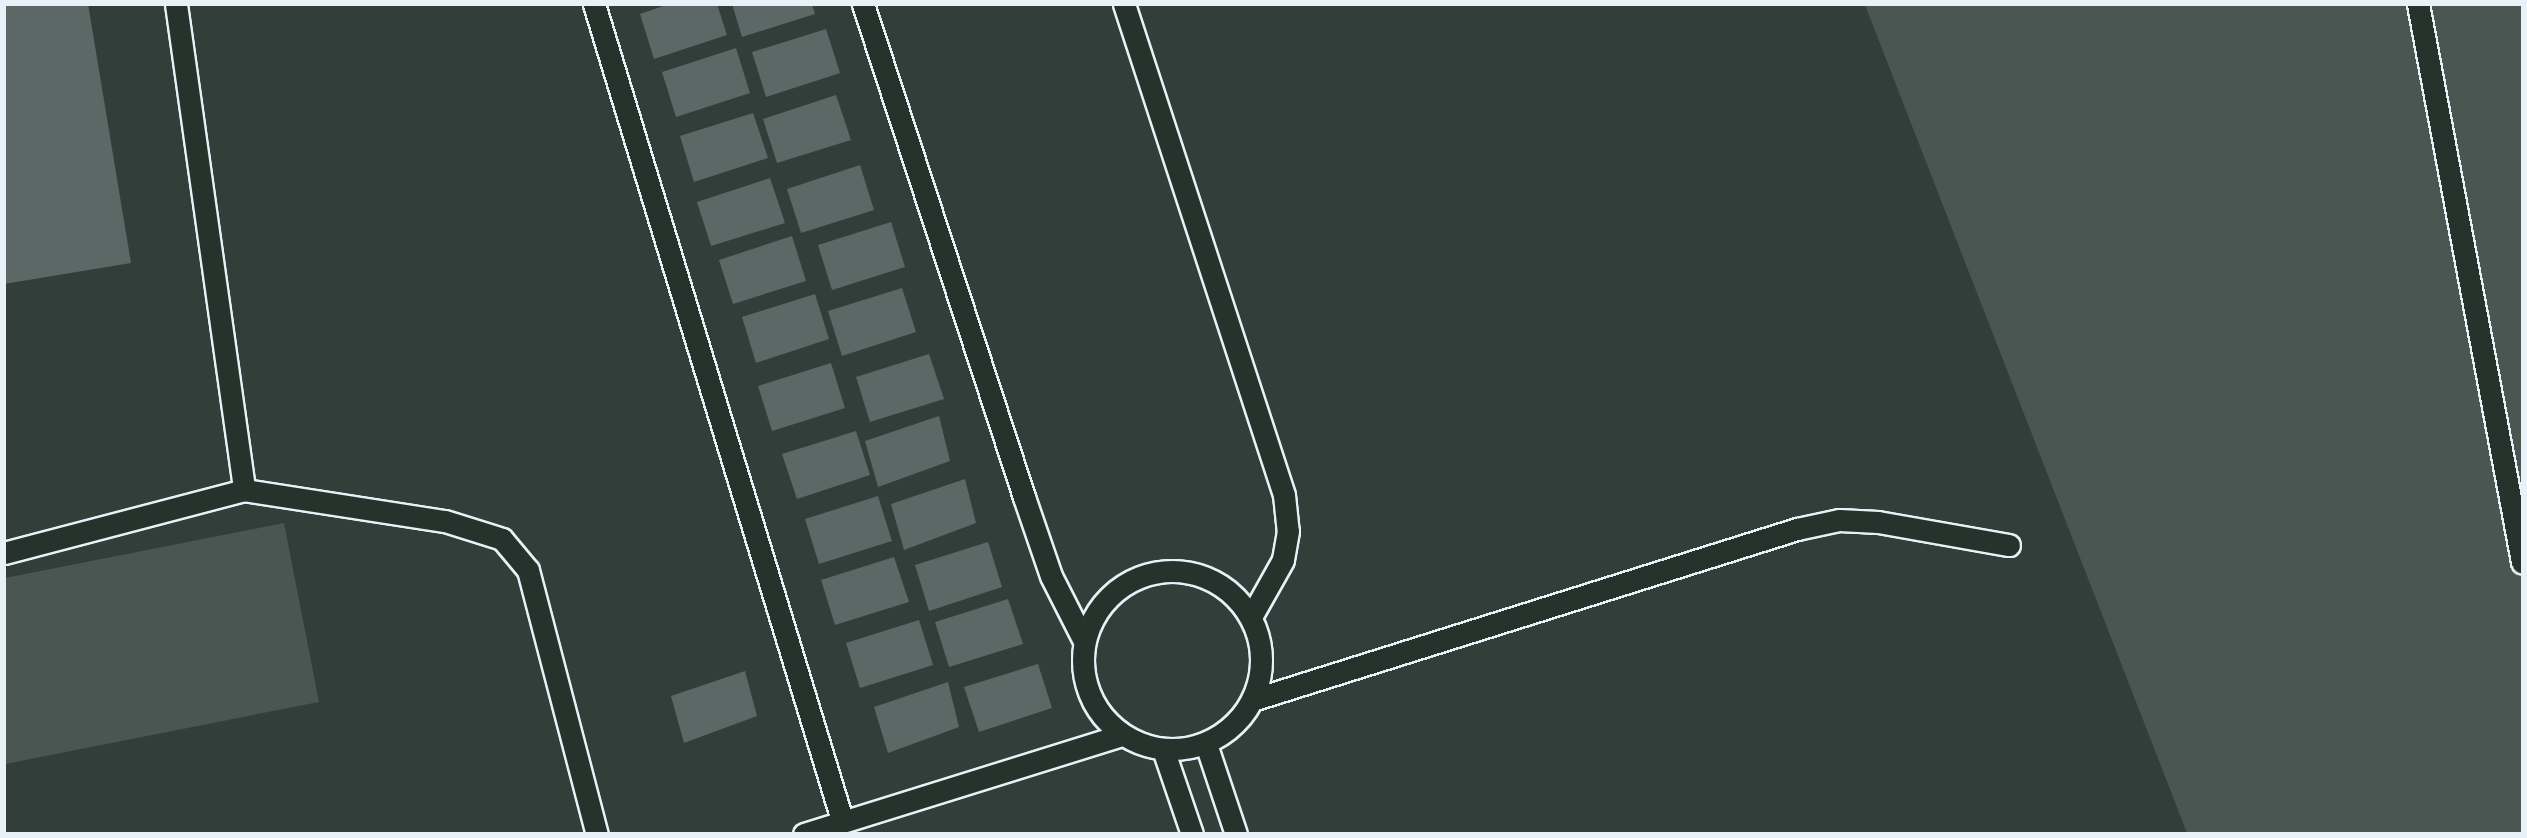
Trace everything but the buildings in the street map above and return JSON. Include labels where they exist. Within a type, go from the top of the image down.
[{"type":"lane","points":[[176,4],[243,490]]},
{"type":"lane","points":[[594,4],[842,820]]},
{"type":"lane","points":[[863,4],[1028,509],[1052,576],[1084,641],[1089,693],[1122,735],[1163,749],[1206,744],[1240,719],[1252,700],[1262,658],[1251,617],[1222,586],[1203,576],[1160,572],[1120,587],[1092,620],[1084,641]]},
{"type":"lane","points":[[1124,4],[1284,495],[1288,531],[1283,560],[1251,617]]},
{"type":"lane","points":[[2418,4],[2523,562]]},
{"type":"lane","points":[[4,553],[243,490],[445,521],[502,539],[528,570],[597,834]]},
{"type":"lane","points":[[1252,700],[1797,529],[1839,520],[1878,522],[2009,545]]},
{"type":"lane","points":[[804,834],[842,820],[1122,735]]},
{"type":"lane","points":[[1206,744],[1236,834]]},
{"type":"lane","points":[[1163,749],[1192,834]]},
{"type":"shaded area","points":[[1865,5],[2522,5],[2522,833],[2187,833]]},
{"type":"shaded area","points":[[284,523],[319,702],[5,764],[5,578]]}]
